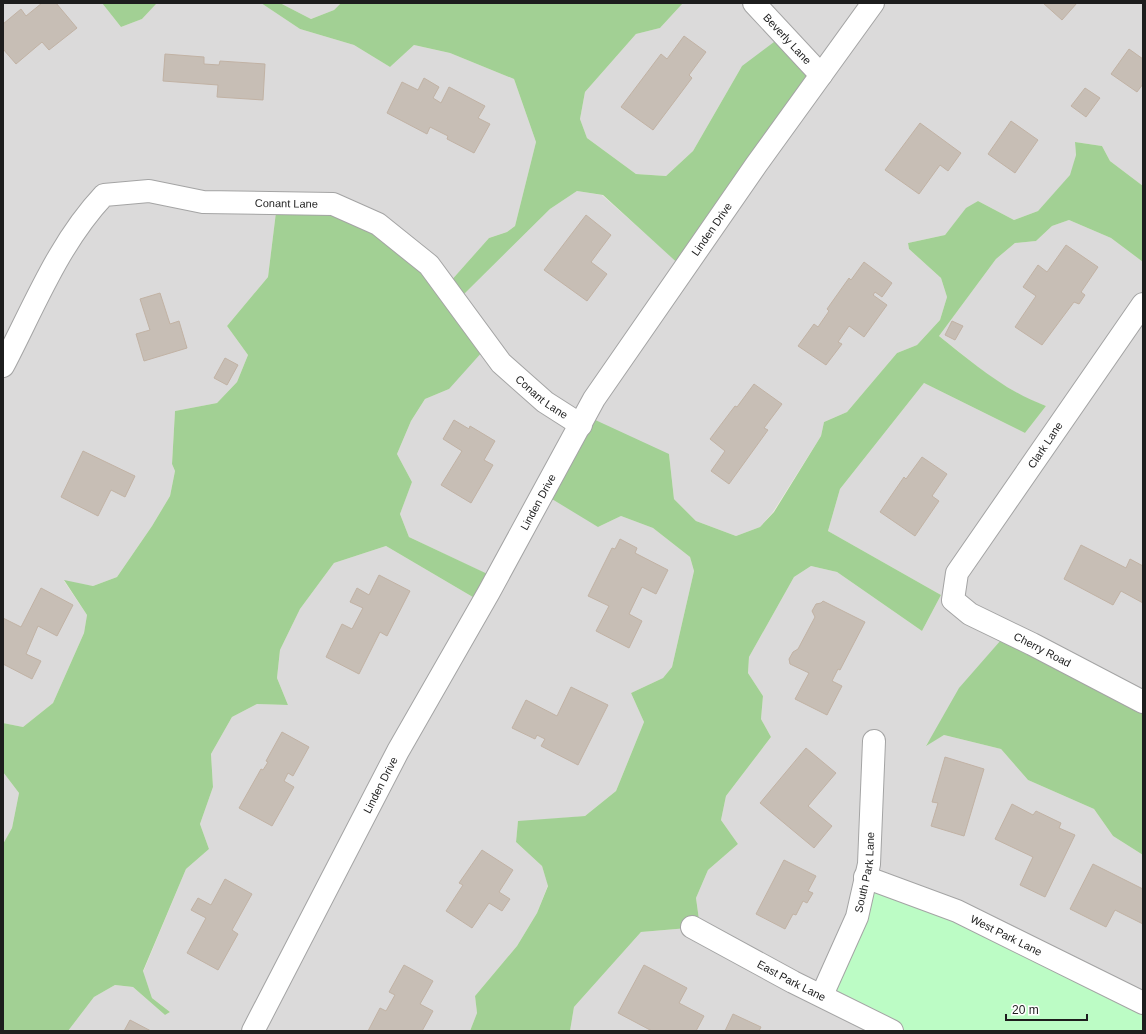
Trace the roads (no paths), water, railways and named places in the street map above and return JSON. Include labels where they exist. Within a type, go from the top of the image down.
[{"type":"street","name":"Beverly Lane","points":[[754,3],[821,75]]},
{"type":"street","name":"Linden Drive","points":[[253,1031],[398,751],[489,592],[594,399],[697,249],[872,3]]},
{"type":"street","name":"Conant Lane","points":[[3,366],[64,248],[88,212],[104,195],[149,191],[203,202],[333,204],[378,224],[429,265],[500,363],[545,402],[581,424]]},
{"type":"street","name":"Clark Lane","points":[[955,588],[957,573],[1143,304]]},
{"type":"street","name":"Cherry Road","points":[[955,588],[953,600],[970,614],[1032,644],[1143,702]]},
{"type":"street","name":"South Park Lane","points":[[822,995],[857,917],[869,864],[874,741]]},
{"type":"street","name":"West Park Lane","points":[[865,877],[956,911],[1143,1003]]},
{"type":"street","name":"East Park Lane","points":[[692,927],[793,982],[822,995],[892,1031]]}]
